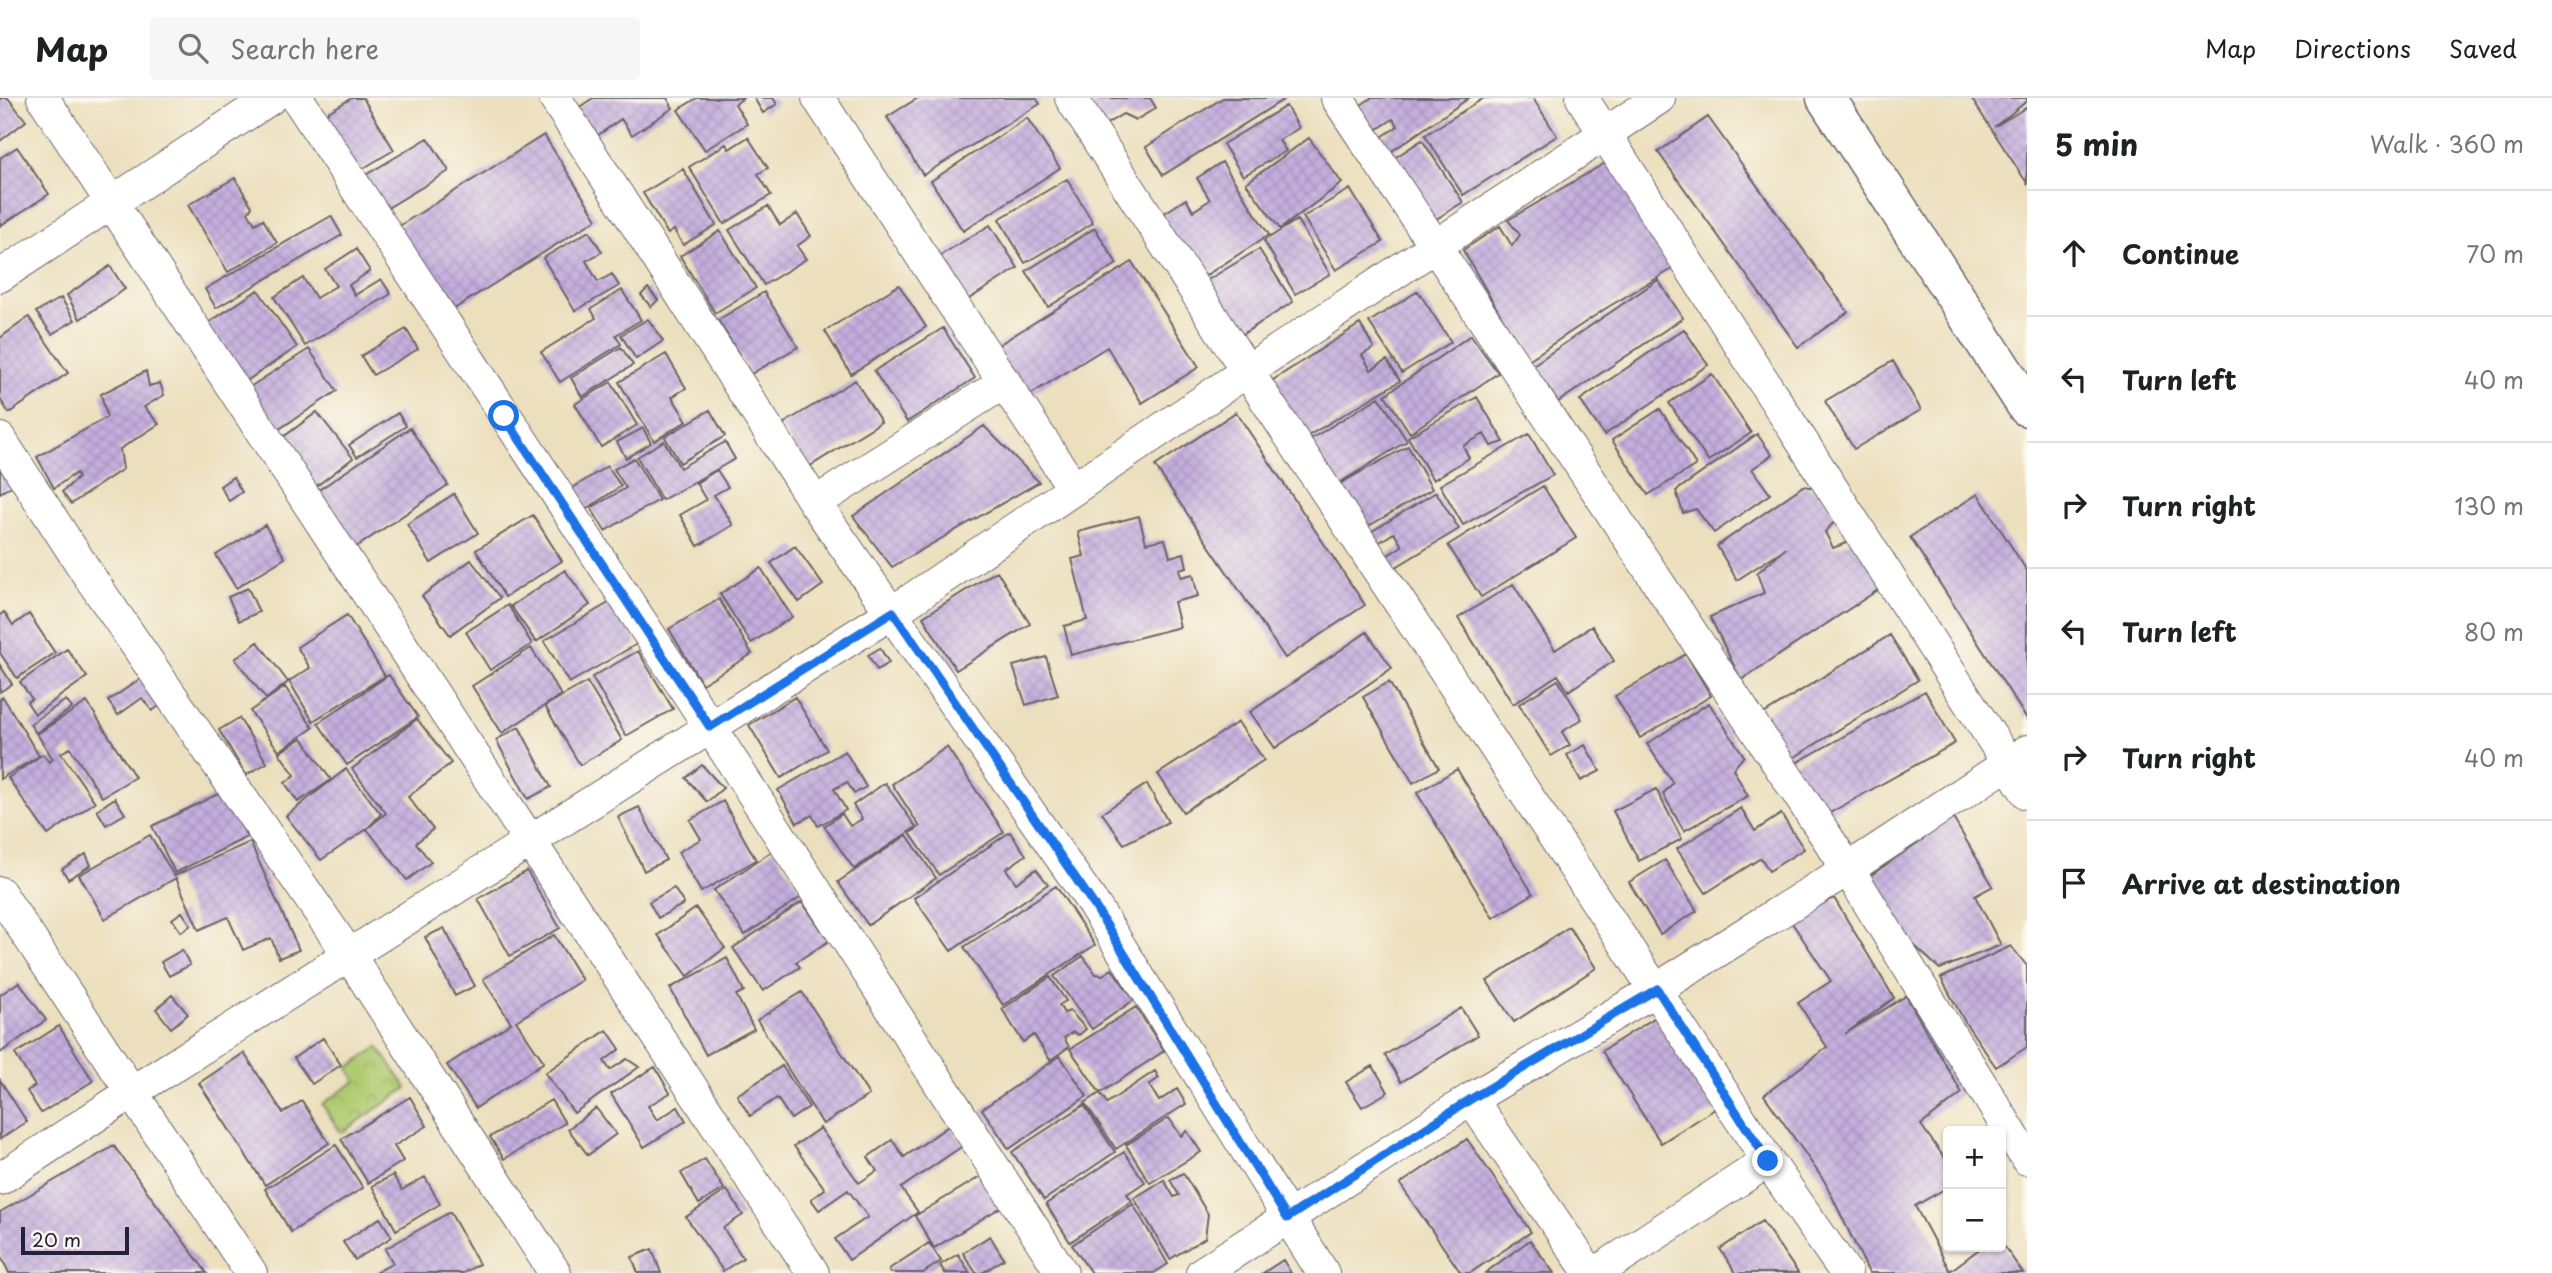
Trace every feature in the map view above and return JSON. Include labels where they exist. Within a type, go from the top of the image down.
[{"type":"street","points":[[43,98],[813,1273]]},
{"type":"street","points":[[0,276],[110,201],[271,98]]},
{"type":"street","points":[[297,98],[710,727],[1062,1273]]},
{"type":"street","points":[[555,98],[815,503],[1094,905],[1323,1273]]},
{"type":"street","points":[[818,98],[1074,489]]},
{"type":"street","points":[[1071,98],[1247,371],[1768,1161],[1846,1273]]},
{"type":"street","points":[[1337,98],[1848,869],[2027,1159]]},
{"type":"street","points":[[1582,98],[2017,757],[2027,793]]},
{"type":"street","points":[[0,1179],[131,1092],[893,612],[1247,371],[1659,98]]},
{"type":"street","points":[[1826,98],[2027,407]]},
{"type":"street","points":[[815,503],[1004,382]]},
{"type":"street","points":[[0,439],[89,576],[349,955],[555,1273]]},
{"type":"street","points":[[1202,1273],[1471,1099],[1657,989],[1848,869],[2017,757]]},
{"type":"street","points":[[0,893],[251,1273]]},
{"type":"street","points":[[1471,1099],[1590,1273]]},
{"type":"street","points":[[1596,1273],[1768,1161]]},
{"type":"green space","points":[[378,1047],[407,1088],[341,1133],[322,1104],[356,1081],[348,1068]]},
{"type":"building","points":[[0,98],[8,98],[26,121],[0,141]]},
{"type":"building","points":[[352,98],[363,98],[394,150],[352,175],[318,118]]},
{"type":"building","points":[[593,98],[667,98],[673,108],[632,135],[621,119],[594,138],[575,110]]},
{"type":"building","points":[[697,98],[743,98],[735,104],[747,124],[705,150],[678,110]]},
{"type":"building","points":[[754,98],[773,98],[777,104],[763,113]]},
{"type":"building","points":[[918,98],[1036,98],[1040,104],[923,175],[887,117]]},
{"type":"building","points":[[1085,98],[1150,98],[1156,108],[1136,120],[1123,114],[1103,126]]},
{"type":"building","points":[[1223,98],[1286,98],[1163,175],[1146,147]]},
{"type":"building","points":[[1371,98],[1469,98],[1386,155],[1376,141],[1398,126],[1393,119],[1370,134],[1354,110]]},
{"type":"building","points":[[1484,98],[1533,98],[1557,136],[1463,195],[1425,135]]},
{"type":"building","points":[[1971,98],[2027,98],[2027,101],[1994,127],[2027,107],[2027,183]]},
{"type":"building","points":[[1286,106],[1299,128],[1279,140],[1286,151],[1243,176],[1223,144]]},
{"type":"building","points":[[1708,117],[1848,312],[1798,347],[1658,152]]},
{"type":"building","points":[[1027,118],[1060,168],[963,231],[931,181]]},
{"type":"building","points":[[544,135],[597,219],[449,312],[396,228]]},
{"type":"building","points":[[748,137],[768,168],[758,174],[771,195],[724,224],[689,167],[726,144],[729,149]]},
{"type":"building","points":[[428,138],[449,171],[379,213],[359,179]]},
{"type":"building","points":[[1309,138],[1342,183],[1280,229],[1246,183]]},
{"type":"building","points":[[1422,140],[1463,202],[1430,223],[1390,161]]},
{"type":"building","points":[[17,147],[49,194],[0,226],[0,158]]},
{"type":"building","points":[[1612,159],[1686,261],[1608,307],[1527,361],[1463,250],[1500,226],[1512,246],[1520,235],[1508,220]]},
{"type":"building","points":[[1222,162],[1269,235],[1200,279],[1160,216],[1186,199],[1193,211],[1210,200],[1197,178]]},
{"type":"building","points":[[683,169],[716,225],[683,245],[674,230],[668,234],[643,193]]},
{"type":"building","points":[[235,178],[252,207],[248,212],[255,224],[263,219],[277,243],[228,272],[188,205]]},
{"type":"building","points":[[1067,179],[1093,223],[1025,263],[999,219]]},
{"type":"building","points":[[1350,189],[1383,242],[1336,270],[1303,217]]},
{"type":"building","points":[[768,206],[780,225],[797,214],[811,236],[797,246],[806,259],[764,285],[729,230]]},
{"type":"building","points":[[331,216],[342,235],[216,308],[205,289]]},
{"type":"building","points":[[1297,220],[1330,274],[1295,294],[1264,241]]},
{"type":"building","points":[[990,225],[1018,268],[964,302],[936,258]]},
{"type":"building","points":[[1095,228],[1117,264],[1048,307],[1026,271]]},
{"type":"building","points":[[589,231],[602,252],[586,261],[598,282],[612,274],[619,286],[575,311],[543,258]]},
{"type":"building","points":[[720,231],[756,288],[715,313],[680,256]]},
{"type":"building","points":[[356,249],[370,271],[349,285],[355,295],[381,279],[391,294],[305,346],[274,297],[303,278],[316,298],[336,286],[325,269]]},
{"type":"building","points":[[1259,249],[1293,302],[1241,335],[1206,281]]},
{"type":"building","points":[[1132,262],[1199,367],[1142,403],[1107,347],[1026,397],[995,347]]},
{"type":"building","points":[[110,266],[125,289],[80,319],[67,295]]},
{"type":"building","points":[[1658,280],[1683,318],[1558,402],[1533,365]]},
{"type":"building","points":[[899,285],[926,327],[851,374],[825,331]]},
{"type":"building","points":[[648,288],[658,300],[651,307],[641,295]]},
{"type":"building","points":[[258,290],[297,347],[245,382],[205,325]]},
{"type":"building","points":[[622,290],[641,320],[616,335],[621,344],[560,382],[541,352],[596,318],[591,309]]},
{"type":"building","points":[[1418,291],[1451,342],[1402,373],[1369,322]]},
{"type":"building","points":[[764,292],[798,347],[751,374],[718,320]]},
{"type":"building","points":[[61,298],[75,320],[52,334],[36,312]]},
{"type":"building","points":[[29,317],[68,373],[9,413],[0,399],[0,338]]},
{"type":"building","points":[[648,319],[663,341],[636,359],[621,335]]},
{"type":"building","points":[[1360,324],[1374,348],[1362,355],[1371,370],[1387,360],[1400,381],[1306,437],[1270,382]]},
{"type":"building","points":[[943,328],[975,378],[907,422],[874,371]]},
{"type":"building","points":[[406,329],[418,349],[373,375],[361,356]]},
{"type":"building","points":[[1684,329],[1708,365],[1604,435],[1580,400]]},
{"type":"building","points":[[1471,335],[1498,373],[1410,433],[1385,395]]},
{"type":"building","points":[[621,347],[633,365],[582,397],[571,378]]},
{"type":"building","points":[[309,349],[337,391],[270,435],[242,392]]},
{"type":"building","points":[[666,354],[686,388],[672,397],[687,421],[654,441],[619,382]]},
{"type":"building","points":[[1893,361],[1921,410],[1854,449],[1825,401]]},
{"type":"building","points":[[146,371],[149,386],[160,383],[164,395],[144,407],[159,424],[120,449],[123,469],[71,504],[62,492],[78,478],[76,473],[54,488],[37,457],[107,417],[101,394]]},
{"type":"building","points":[[1712,374],[1751,433],[1708,461],[1669,403]]},
{"type":"building","points":[[855,380],[881,422],[807,468],[781,425]]},
{"type":"building","points":[[611,382],[637,425],[601,447],[575,404]]},
{"type":"building","points":[[1379,397],[1407,441],[1331,488],[1304,443]]},
{"type":"building","points":[[1477,397],[1504,442],[1491,446],[1484,434],[1463,446],[1469,458],[1433,480],[1408,437]]},
{"type":"building","points":[[1660,409],[1696,465],[1648,495],[1612,440]]},
{"type":"building","points":[[710,410],[725,436],[680,463],[665,437]]},
{"type":"building","points":[[317,412],[353,458],[310,491],[274,444]]},
{"type":"building","points":[[1236,412],[1365,605],[1285,658],[1155,466]]},
{"type":"building","points":[[398,413],[406,426],[357,457],[349,445]]},
{"type":"building","points":[[984,426],[1039,482],[892,567],[853,516]]},
{"type":"building","points":[[410,428],[448,485],[349,552],[310,496]]},
{"type":"building","points":[[643,428],[651,443],[626,458],[617,442]]},
{"type":"building","points":[[1529,434],[1553,475],[1463,525],[1440,485]]},
{"type":"building","points":[[1757,434],[1772,455],[1752,469],[1770,494],[1714,533],[1696,509],[1683,513],[1676,491]]},
{"type":"building","points":[[664,441],[680,468],[725,442],[735,459],[662,500],[637,457]]},
{"type":"building","points":[[1408,446],[1432,489],[1362,530],[1336,486]]},
{"type":"building","points":[[634,458],[659,500],[605,531],[591,508],[626,488],[614,469]]},
{"type":"building","points":[[0,463],[13,485],[0,493]]},
{"type":"building","points":[[607,466],[621,486],[579,514],[565,493]]},
{"type":"building","points":[[717,470],[728,487],[714,495],[733,525],[698,546],[680,515],[706,500],[696,483]]},
{"type":"building","points":[[233,477],[242,492],[229,501],[220,486]]},
{"type":"building","points":[[1543,486],[1576,538],[1481,597],[1448,545]]},
{"type":"building","points":[[1803,486],[1816,488],[1838,518],[1825,532],[1833,548],[1854,540],[1887,584],[1741,680],[1710,617],[1764,593],[1757,573],[1786,548],[1737,580],[1717,546]]},
{"type":"building","points":[[1436,492],[1459,529],[1391,570],[1387,556],[1402,546],[1394,533],[1378,543],[1369,533]]},
{"type":"building","points":[[454,494],[478,533],[431,563],[407,524]]},
{"type":"building","points":[[1978,494],[2027,571],[2027,719],[1910,537]]},
{"type":"building","points":[[533,515],[562,561],[505,597],[476,550]]},
{"type":"building","points":[[1139,516],[1146,543],[1165,539],[1170,557],[1184,553],[1187,567],[1179,569],[1181,577],[1193,574],[1198,596],[1174,602],[1180,627],[1071,655],[1064,626],[1087,620],[1072,559],[1084,556],[1078,532]]},
{"type":"building","points":[[265,525],[285,558],[236,588],[216,555]]},
{"type":"building","points":[[795,546],[823,585],[799,602],[771,563]]},
{"type":"building","points":[[471,560],[500,598],[450,635],[422,596]]},
{"type":"building","points":[[761,568],[792,617],[751,643],[720,594]]},
{"type":"building","points":[[565,570],[590,605],[536,642],[511,606]]},
{"type":"building","points":[[997,571],[1030,624],[956,670],[923,617]]},
{"type":"building","points":[[1513,584],[1555,650],[1592,626],[1614,661],[1568,691],[1558,675],[1513,704],[1458,618]]},
{"type":"building","points":[[248,588],[259,612],[239,621],[228,597]]},
{"type":"building","points":[[719,599],[752,654],[702,684],[669,629]]},
{"type":"building","points":[[612,601],[637,644],[569,683],[544,641]]},
{"type":"building","points":[[508,605],[532,644],[490,670],[466,632]]},
{"type":"building","points":[[4,612],[13,625],[29,614],[55,653],[17,678],[0,653],[0,615]]},
{"type":"building","points":[[347,615],[385,676],[313,721],[289,681],[310,668],[297,647]]},
{"type":"building","points":[[1367,632],[1392,668],[1275,748],[1250,712]]},
{"type":"building","points":[[1890,635],[1918,680],[1782,765],[1754,720]]},
{"type":"building","points":[[258,642],[288,682],[266,699],[235,659]]},
{"type":"building","points":[[531,648],[561,695],[502,733],[472,686]]},
{"type":"building","points":[[880,648],[889,663],[877,670],[868,655]]},
{"type":"building","points":[[67,649],[87,677],[35,714],[27,702],[32,699],[20,682]]},
{"type":"building","points":[[638,651],[673,709],[626,736],[592,677]]},
{"type":"building","points":[[1686,654],[1711,696],[1640,738],[1615,696]]},
{"type":"building","points":[[1046,657],[1058,695],[1026,705],[1013,666]]},
{"type":"building","points":[[0,665],[12,684],[0,692]]},
{"type":"building","points":[[146,675],[165,702],[152,711],[142,698],[118,715],[108,701]]},
{"type":"building","points":[[389,675],[418,717],[347,765],[318,723]]},
{"type":"building","points":[[1558,680],[1582,719],[1562,732],[1570,745],[1551,756],[1519,704]]},
{"type":"building","points":[[587,682],[622,740],[580,765],[545,706]]},
{"type":"building","points":[[1389,682],[1439,768],[1413,783],[1363,697]]},
{"type":"building","points":[[285,687],[313,728],[279,751],[250,711]]},
{"type":"building","points":[[1925,691],[1955,743],[1819,819],[1789,767]]},
{"type":"building","points":[[3,697],[39,756],[0,779],[0,699]]},
{"type":"building","points":[[795,697],[827,750],[781,778],[749,725]]},
{"type":"building","points":[[66,700],[72,708],[36,733],[30,724]]},
{"type":"building","points":[[87,702],[135,777],[102,797],[70,748],[61,753],[95,802],[48,835],[8,778],[43,754],[49,762],[53,759],[37,734]]},
{"type":"building","points":[[1709,703],[1744,756],[1733,769],[1748,796],[1684,831],[1663,794],[1673,783],[1647,744]]},
{"type":"building","points":[[239,718],[267,763],[246,775],[219,730]]},
{"type":"building","points":[[417,719],[451,763],[408,797],[433,829],[416,843],[431,862],[407,880],[367,829],[386,813],[352,769]]},
{"type":"building","points":[[1238,722],[1264,760],[1183,812],[1158,774]]},
{"type":"building","points":[[519,727],[551,787],[528,799],[496,740]]},
{"type":"building","points":[[302,738],[331,780],[298,802],[285,783],[295,775],[279,753]]},
{"type":"building","points":[[1585,745],[1600,771],[1581,781],[1567,755]]},
{"type":"building","points":[[947,747],[1004,832],[939,875],[910,833],[920,827],[892,784]]},
{"type":"building","points":[[845,751],[866,787],[854,794],[847,782],[834,789],[846,810],[818,826],[812,815],[797,823],[778,790]]},
{"type":"building","points":[[702,765],[723,788],[707,802],[686,778]]},
{"type":"building","points":[[346,769],[381,814],[367,829],[321,860],[286,816]]},
{"type":"building","points":[[1457,769],[1533,894],[1493,918],[1417,793]]},
{"type":"building","points":[[885,783],[916,827],[854,869],[824,826],[842,814],[850,826],[862,819],[853,805]]},
{"type":"building","points":[[1147,784],[1168,822],[1124,844],[1102,813]]},
{"type":"building","points":[[1656,789],[1682,839],[1639,861],[1613,811]]},
{"type":"building","points":[[224,791],[247,837],[175,873],[152,826]]},
{"type":"building","points":[[115,798],[125,814],[106,825],[97,810]]},
{"type":"building","points":[[723,801],[756,860],[701,892],[678,852],[701,839],[690,820]]},
{"type":"building","points":[[639,807],[666,860],[644,871],[618,817]]},
{"type":"building","points":[[1741,808],[1755,831],[1781,814],[1804,849],[1769,871],[1761,858],[1706,893],[1677,849]]},
{"type":"building","points":[[1953,818],[1993,886],[1975,896],[2001,945],[1940,969],[1905,937],[1870,876]]},
{"type":"building","points":[[1010,832],[1026,855],[1006,869],[1016,883],[1036,869],[1048,884],[951,951],[914,898]]},
{"type":"building","points":[[150,835],[174,876],[250,842],[299,950],[279,958],[271,938],[243,950],[228,917],[199,930],[176,878],[105,919],[79,875]]},
{"type":"building","points":[[907,835],[936,878],[868,925],[838,882]]},
{"type":"building","points":[[774,850],[804,895],[745,935],[714,890]]},
{"type":"building","points":[[86,854],[91,865],[68,879],[62,869]]},
{"type":"building","points":[[1665,860],[1697,911],[1660,934],[1629,882]]},
{"type":"building","points":[[527,871],[560,928],[510,956],[478,899]]},
{"type":"building","points":[[1056,886],[1095,945],[1003,1005],[964,947]]},
{"type":"building","points":[[674,888],[684,904],[658,918],[649,902]]},
{"type":"building","points":[[1834,898],[1894,998],[1845,1034],[1906,996],[1962,1093],[1921,1125],[1943,1156],[1943,1190],[1915,1206],[1950,1271],[1975,1252],[2006,1252],[2006,1249],[2023,1273],[1869,1273],[1825,1182],[1764,1095],[1827,1047],[1798,1003],[1831,981],[1790,920]]},
{"type":"building","points":[[802,902],[829,941],[796,962],[800,967],[763,991],[733,948]]},
{"type":"building","points":[[696,908],[725,948],[688,976],[658,935]]},
{"type":"building","points":[[182,912],[191,925],[181,932],[172,919]]},
{"type":"building","points":[[1569,927],[1596,968],[1514,1022],[1487,981]]},
{"type":"building","points":[[444,928],[475,986],[455,996],[425,937]]},
{"type":"building","points":[[554,935],[582,980],[516,1021],[544,1062],[476,1108],[447,1065],[511,1023],[483,979]]},
{"type":"building","points":[[2011,946],[2027,966],[2027,1047],[1996,1067],[1965,1022],[1941,978]]},
{"type":"building","points":[[182,950],[190,965],[169,976],[161,962]]},
{"type":"building","points":[[1083,956],[1096,974],[1103,975],[1112,969],[1134,1000],[1092,1029],[1054,976]]},
{"type":"building","points":[[727,958],[744,991],[736,995],[754,1029],[706,1055],[670,988]]},
{"type":"building","points":[[1050,977],[1066,1001],[1059,1005],[1064,1013],[1070,1011],[1086,1029],[1079,1035],[1073,1032],[1064,1038],[1069,1047],[1050,1060],[1034,1035],[1023,1042],[1002,1009]]},
{"type":"building","points":[[19,982],[46,1020],[0,1053],[0,995]]},
{"type":"building","points":[[802,992],[869,1095],[823,1124],[757,1020]]},
{"type":"building","points":[[172,995],[188,1014],[171,1028],[156,1009]]},
{"type":"building","points":[[1136,1007],[1164,1051],[1100,1093],[1070,1049]]},
{"type":"building","points":[[1461,1008],[1478,1035],[1401,1082],[1385,1055]]},
{"type":"building","points":[[1667,1010],[1726,1102],[1661,1143],[1602,1051]]},
{"type":"building","points":[[59,1026],[93,1081],[41,1113],[27,1091],[35,1086],[15,1054]]},
{"type":"building","points":[[607,1030],[620,1049],[604,1061],[610,1070],[627,1059],[639,1067],[574,1113],[545,1073]]},
{"type":"building","points":[[323,1038],[341,1065],[312,1084],[294,1058]]},
{"type":"building","points":[[244,1053],[283,1113],[302,1101],[329,1143],[265,1185],[199,1083]]},
{"type":"building","points":[[1060,1056],[1087,1096],[1009,1149],[982,1109]]},
{"type":"building","points":[[782,1066],[809,1107],[791,1119],[777,1098],[750,1116],[737,1095]]},
{"type":"building","points":[[1373,1066],[1388,1092],[1362,1107],[1346,1082]]},
{"type":"building","points":[[655,1067],[670,1093],[648,1106],[657,1120],[678,1107],[686,1121],[644,1147],[611,1094]]},
{"type":"building","points":[[1155,1071],[1159,1078],[1149,1085],[1159,1101],[1177,1089],[1186,1104],[1116,1149],[1085,1103],[1100,1093],[1107,1103]]},
{"type":"building","points":[[0,1080],[27,1122],[0,1139]]},
{"type":"building","points":[[410,1097],[427,1126],[394,1146],[403,1161],[368,1183],[341,1139]]},
{"type":"building","points":[[551,1100],[565,1123],[504,1159],[490,1137]]},
{"type":"building","points":[[1084,1105],[1115,1152],[1044,1200],[1012,1152]]},
{"type":"building","points":[[596,1108],[616,1134],[588,1155],[568,1129]]},
{"type":"building","points":[[1169,1118],[1181,1136],[1187,1131],[1201,1152],[1150,1183],[1126,1145]]},
{"type":"building","points":[[950,1125],[964,1145],[901,1188],[918,1212],[849,1260],[835,1239],[868,1217],[848,1190],[819,1210],[811,1199],[825,1189],[794,1146],[820,1128],[859,1183],[877,1171],[868,1157],[892,1140],[904,1157]]},
{"type":"building","points":[[1467,1139],[1531,1232],[1470,1273],[1461,1273],[1400,1184]]},
{"type":"building","points":[[336,1145],[363,1188],[291,1232],[265,1189]]},
{"type":"building","points":[[114,1146],[207,1273],[9,1273],[0,1254],[0,1212]]},
{"type":"building","points":[[1124,1152],[1145,1182],[1127,1194],[1132,1201],[1070,1242],[1046,1204]]},
{"type":"building","points":[[705,1159],[724,1189],[699,1204],[681,1173]]},
{"type":"building","points":[[1183,1173],[1208,1214],[1205,1238],[1170,1259],[1134,1198],[1164,1180],[1174,1197],[1179,1195],[1170,1180]]},
{"type":"building","points":[[393,1175],[402,1190],[425,1177],[440,1204],[396,1230],[372,1186]]},
{"type":"building","points":[[983,1175],[1003,1206],[934,1248],[915,1216]]},
{"type":"building","points":[[727,1190],[743,1215],[723,1228],[743,1258],[723,1271],[686,1217]]},
{"type":"building","points":[[1133,1204],[1168,1264],[1154,1273],[1091,1273],[1072,1245]]},
{"type":"building","points":[[450,1212],[479,1264],[463,1273],[375,1273],[393,1263],[385,1249]]},
{"type":"building","points":[[380,1218],[392,1237],[355,1260],[343,1242]]},
{"type":"building","points":[[1762,1221],[1798,1273],[1736,1273],[1720,1249]]},
{"type":"building","points":[[990,1236],[1004,1259],[982,1273],[976,1273],[963,1253]]},
{"type":"building","points":[[1530,1240],[1554,1273],[1485,1273]]},
{"type":"building","points":[[929,1243],[941,1261],[923,1273],[891,1273],[889,1269]]},
{"type":"building","points":[[652,1249],[661,1273],[638,1273],[632,1257]]},
{"type":"building","points":[[958,1254],[970,1273],[945,1273],[940,1265]]},
{"type":"building","points":[[1283,1260],[1291,1273],[1263,1273]]},
{"type":"route","points":[[504,416],[710,727],[893,612],[1094,905],[1287,1218],[1471,1099],[1657,989],[1768,1161]]}]
